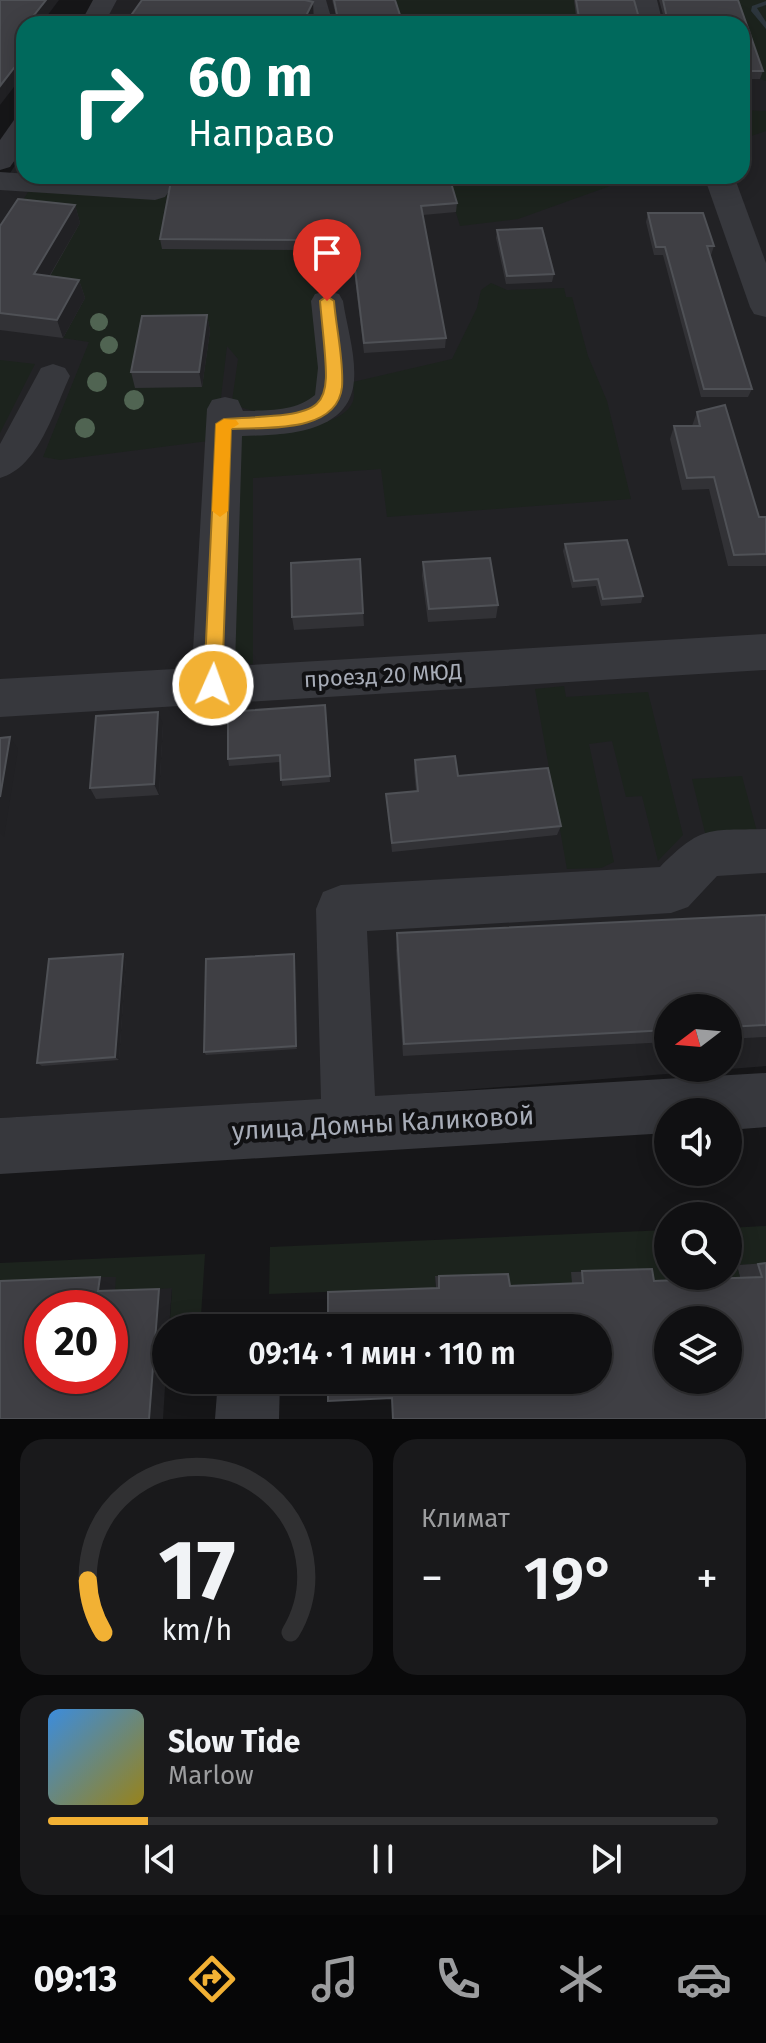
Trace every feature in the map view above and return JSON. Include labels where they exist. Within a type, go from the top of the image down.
[{"type":"street","points":[[0,161],[16,138]]},
{"type":"street","points":[[46,184],[155,191],[159,184]]},
{"type":"street","points":[[722,184],[766,307]]},
{"type":"street","points":[[213,685],[224,416],[289,421],[314,415],[326,406],[335,389],[327,301]]},
{"type":"street","points":[[0,465],[15,452],[53,376]]},
{"type":"street","name":"проезд 20 МЮД","points":[[0,698],[764,658]]},
{"type":"street","points":[[349,1125],[341,909],[671,890],[706,854],[766,851]]},
{"type":"street","name":"улица Домны Каликовой","points":[[0,1146],[766,1100]]},
{"type":"street","points":[[247,1419],[248,1394]]},
{"type":"shaded area","points":[[117,0],[766,0],[766,1066],[742,1068],[742,994],[654,994],[654,1075],[349,1099],[0,1118],[0,189],[16,164],[16,184],[750,184],[750,16],[108,16]]},
{"type":"shaded area","points":[[392,0],[637,0],[597,16],[397,16]]},
{"type":"shaded area","points":[[730,0],[766,0],[766,81],[760,79],[750,48],[750,16],[738,16]]},
{"type":"shaded area","points":[[750,110],[766,111],[766,131],[750,136]]},
{"type":"shaded area","points":[[447,184],[616,184],[518,219],[460,226]]},
{"type":"shaded area","points":[[169,186],[162,223],[237,249],[309,250],[311,281],[318,281],[325,378],[311,405],[270,411],[249,410],[232,401],[238,359],[227,346],[216,440],[60,460],[43,457],[89,342],[63,338],[85,298],[0,288],[0,237],[28,192]]},
{"type":"shaded area","points":[[491,283],[507,290],[564,288],[566,297],[572,297],[588,356],[607,401],[631,499],[387,517],[381,469],[253,478],[253,664],[232,665],[236,435],[301,428],[334,419],[346,411],[354,399],[353,382],[452,359],[477,308],[481,290]]},
{"type":"shaded area","points":[[0,360],[35,364],[0,433]]},
{"type":"shaded area","points":[[564,686],[566,697],[648,692],[683,835],[658,861],[642,796],[626,797],[612,741],[589,744],[614,862],[601,868],[567,869],[535,689]]},
{"type":"shaded area","points":[[742,776],[759,839],[707,841],[692,779]]},
{"type":"shaded area","points":[[766,1226],[766,1264],[742,1265],[742,1227]]},
{"type":"shaded area","points":[[654,1231],[654,1280],[638,1281],[637,1269],[572,1272],[572,1283],[502,1286],[435,1277],[436,1288],[269,1294],[270,1247]]},
{"type":"shaded area","points":[[205,1254],[201,1314],[170,1314],[172,1289],[115,1290],[115,1277],[0,1282],[0,1263]]},
{"type":"building","points":[[0,0],[46,0],[33,16],[16,16],[16,65],[0,86]]},
{"type":"building","points":[[142,0],[313,2],[306,16],[131,16]]},
{"type":"building","points":[[334,0],[395,0],[400,16],[337,16]]},
{"type":"building","points":[[576,0],[634,0],[638,16],[579,16]]},
{"type":"building","points":[[663,0],[738,0],[744,16],[667,16]]},
{"type":"building","points":[[750,34],[763,71],[750,71]]},
{"type":"building","points":[[170,184],[451,184],[457,203],[421,206],[446,338],[364,343],[351,236],[303,240],[160,239]]},
{"type":"building","points":[[18,199],[75,205],[34,274],[79,280],[57,320],[0,313],[0,226]]},
{"type":"building","points":[[648,213],[703,213],[714,246],[707,246],[752,389],[704,389],[665,247],[656,247]]},
{"type":"building","points":[[542,228],[554,274],[507,276],[497,230]]},
{"type":"building","points":[[207,315],[199,372],[131,372],[142,316]]},
{"type":"building","points":[[725,405],[759,517],[766,517],[766,554],[734,555],[714,477],[687,478],[674,426],[700,426],[697,412]]},
{"type":"building","points":[[627,540],[643,596],[603,599],[598,579],[574,581],[565,544]]},
{"type":"building","points":[[490,558],[498,605],[429,609],[423,562]]},
{"type":"building","points":[[360,559],[363,613],[292,617],[291,563]]},
{"type":"building","points":[[325,705],[330,776],[281,780],[280,755],[228,759],[228,712]]},
{"type":"building","points":[[158,712],[154,784],[90,788],[96,716]]},
{"type":"building","points":[[10,737],[0,797],[0,738]]},
{"type":"building","points":[[455,756],[458,776],[548,768],[561,826],[392,843],[386,794],[418,791],[415,760]]},
{"type":"building","points":[[766,915],[766,1025],[742,1026],[742,994],[654,994],[654,1031],[404,1044],[397,933]]},
{"type":"building","points":[[123,954],[115,1057],[37,1063],[49,959]]},
{"type":"building","points":[[294,954],[296,1046],[204,1052],[206,959]]},
{"type":"building","points":[[766,1263],[766,1419],[393,1419],[392,1398],[328,1401],[328,1394],[612,1394],[612,1314],[328,1314],[328,1292],[439,1288],[439,1276],[508,1274],[510,1286],[583,1283],[582,1271],[652,1269],[654,1290],[742,1290],[742,1278],[762,1277],[758,1264]]},
{"type":"building","points":[[100,1277],[98,1290],[24,1290],[24,1394],[128,1394],[128,1290],[159,1289],[157,1314],[152,1314],[149,1419],[0,1419],[0,1281]]},
{"type":"waterway","points":[[766,3],[754,7],[766,27]]},
{"type":"slow traffic","points":[[220,511],[224,424],[231,424]]},
{"type":"route","points":[[213,685],[224,424],[289,421],[314,415],[326,406],[335,389],[327,301]]}]
